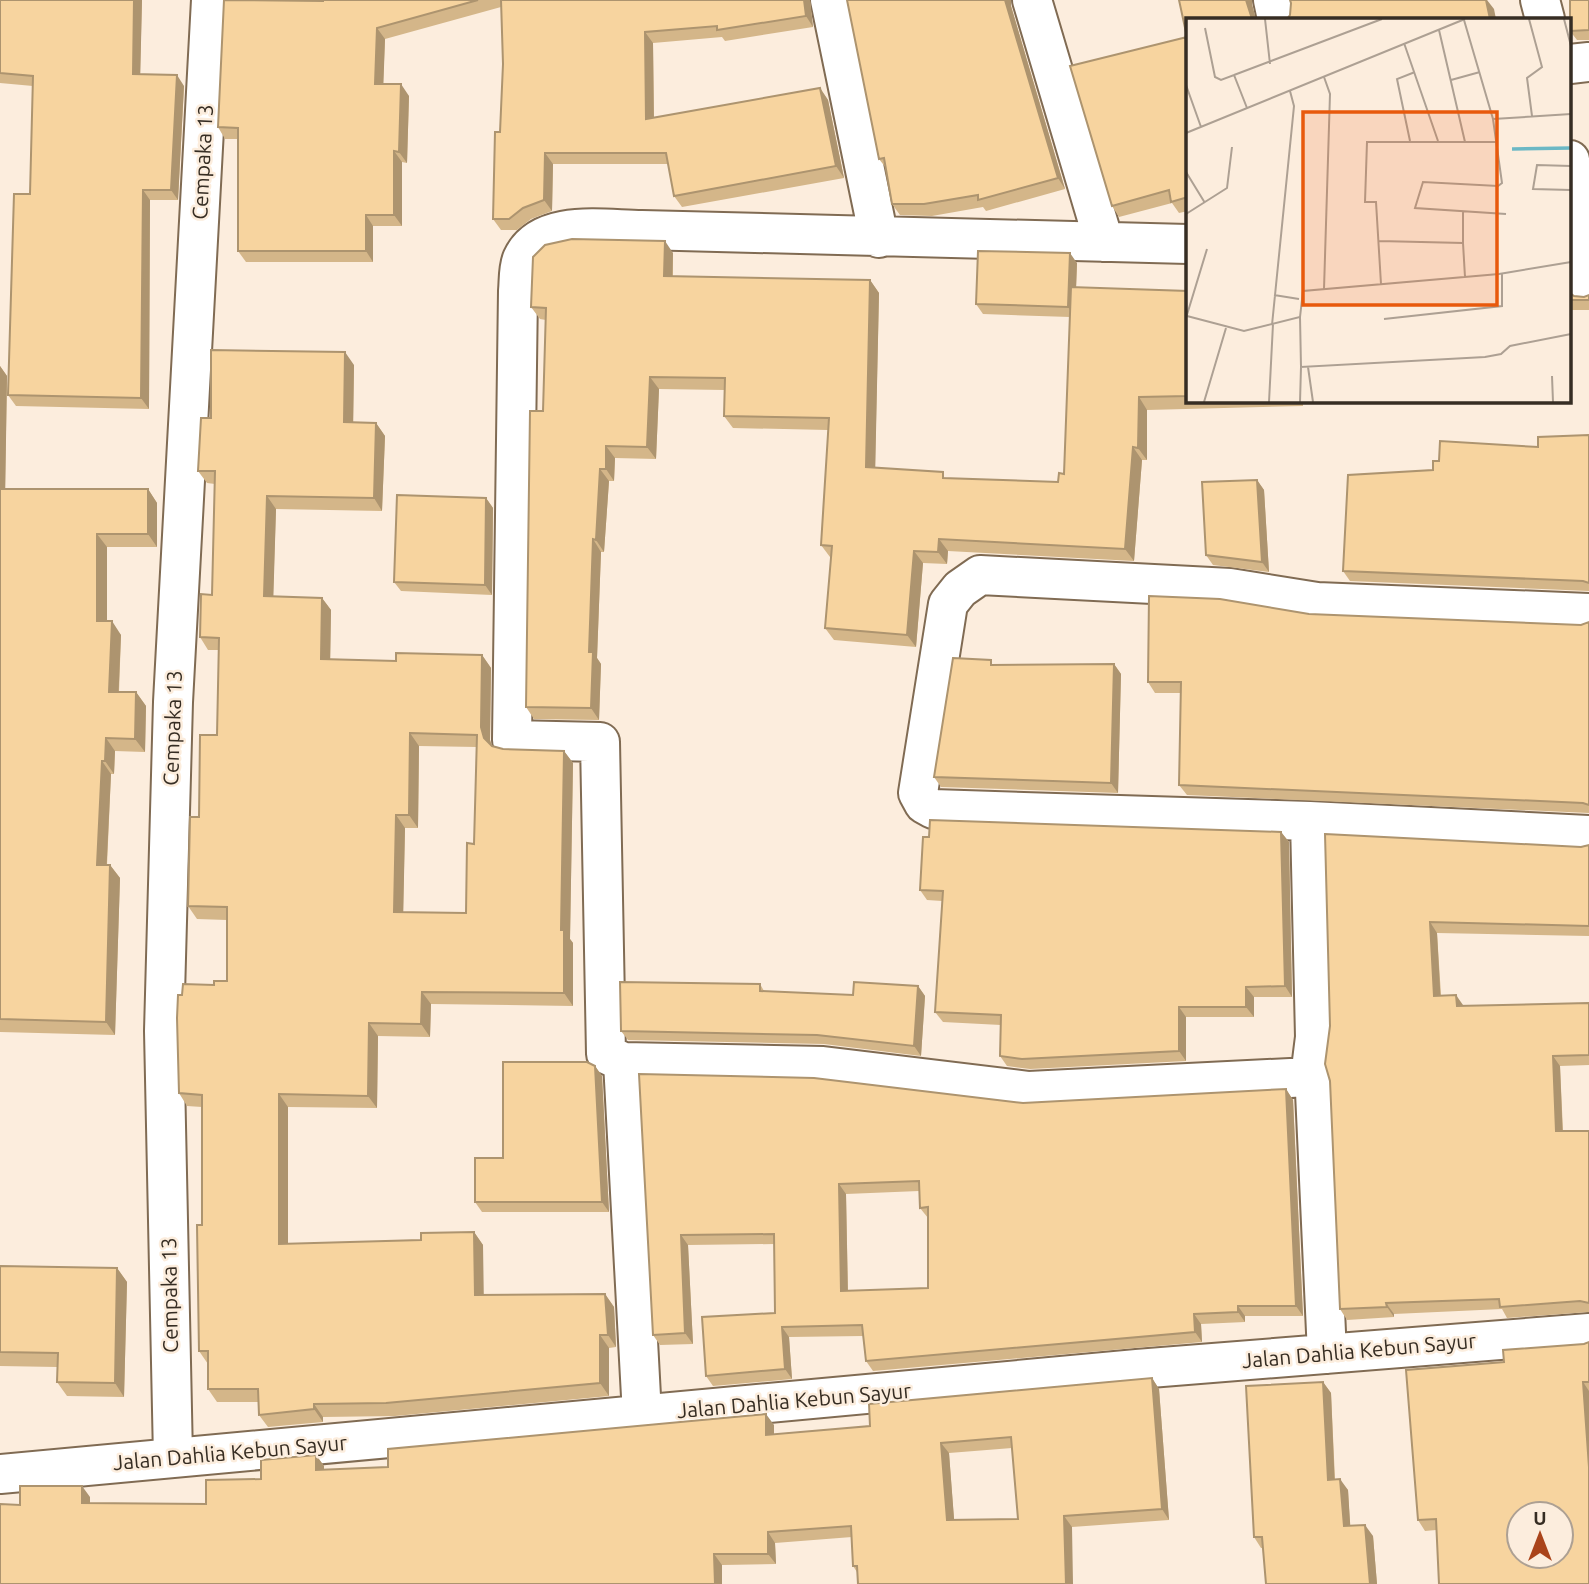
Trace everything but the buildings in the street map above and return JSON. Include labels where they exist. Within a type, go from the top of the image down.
[{"type":"street","name":"Cempaka 13","points":[[173,1457],[164,1031],[172,729],[211,0]]},
{"type":"street","points":[[830,0],[879,238]]},
{"type":"street","points":[[1032,0],[1104,242]]},
{"type":"street","points":[[1273,0],[1277,18]]},
{"type":"street","points":[[1540,0],[1545,18]]},
{"type":"street","points":[[1572,180],[1580,262]]},
{"type":"street","points":[[1186,244],[642,230],[557,231],[540,237],[528,248],[521,262],[512,740],[600,742],[606,1054],[622,1062],[823,1066],[1029,1091],[1310,1077]]},
{"type":"street","points":[[1589,613],[1317,602],[1230,588],[981,575],[960,589],[948,604],[918,793],[924,804],[933,809],[1310,821],[1589,835]]},
{"type":"street","points":[[1310,821],[1315,1037],[1310,1077],[1315,1091],[1326,1354]]},
{"type":"street","points":[[622,1062],[642,1415]]},
{"type":"street","name":"Jalan Dahlia Kebun Sayur","points":[[0,1474],[1326,1354],[1589,1333]]}]
